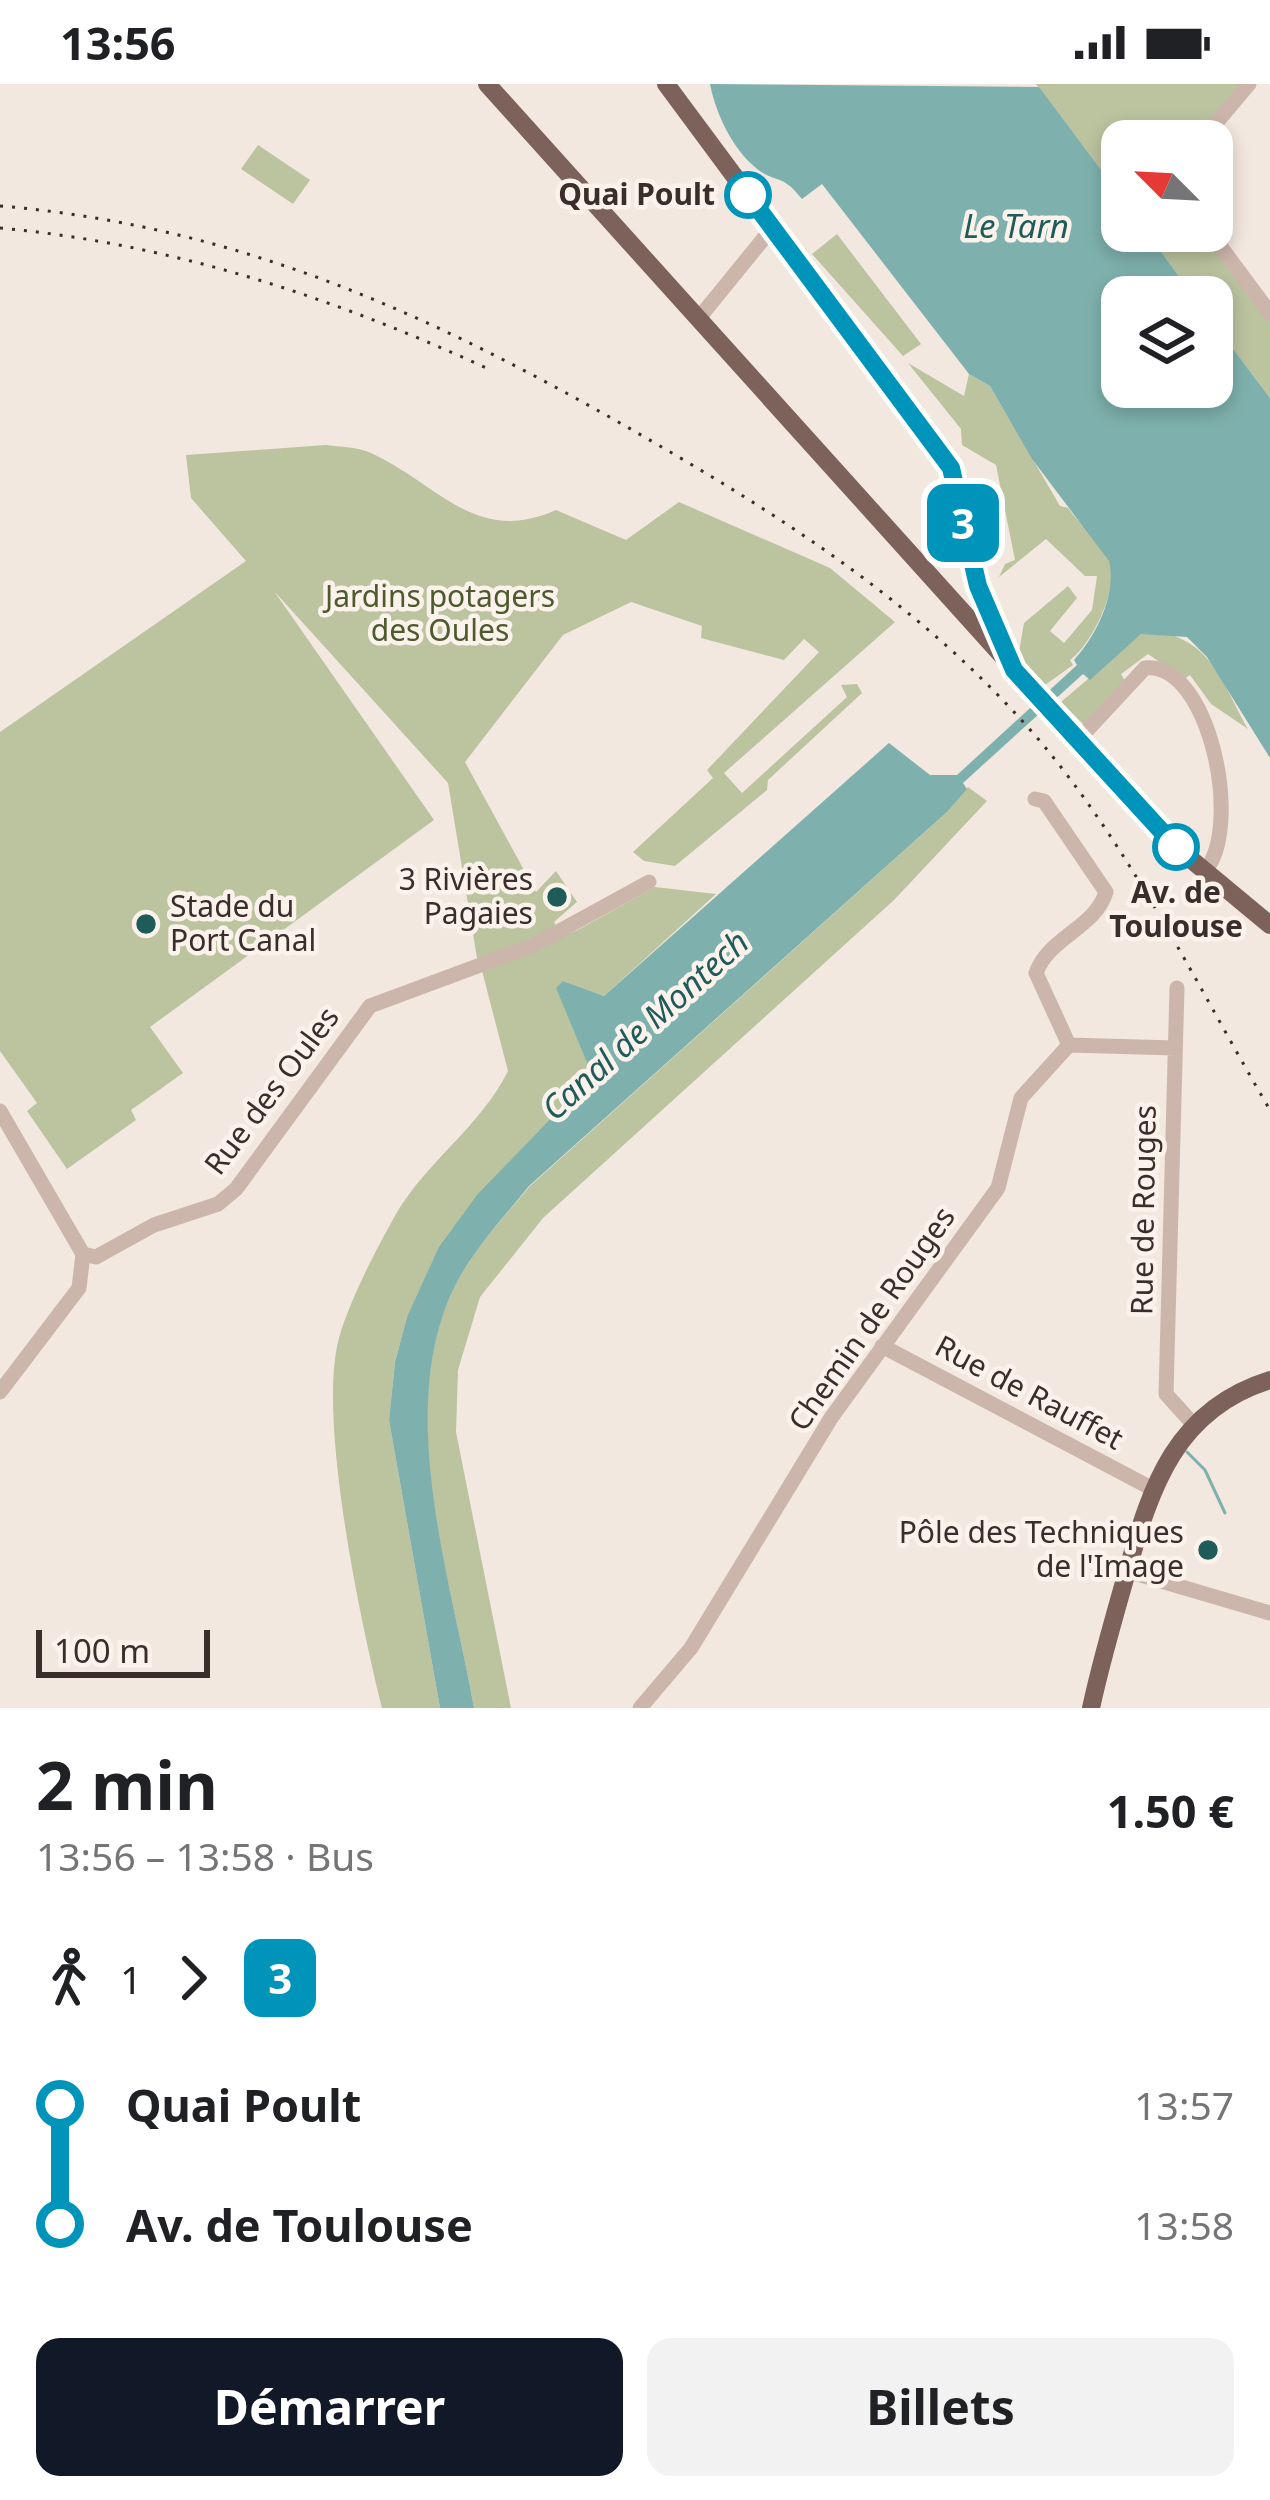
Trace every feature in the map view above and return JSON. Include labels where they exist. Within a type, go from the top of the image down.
[{"type":"main road","points":[[487,84],[1169,842],[1270,925]]},
{"type":"main road","points":[[666,84],[951,468],[992,628],[1014,670]]},
{"type":"main road","points":[[938,587],[954,598],[972,592],[977,576]]},
{"type":"main road","points":[[1090,1708],[1151,1488],[1193,1424],[1250,1386],[1270,1380]]},
{"type":"street","points":[[1219,120],[1249,84]]},
{"type":"street","points":[[699,318],[772,227]]},
{"type":"street","points":[[1225,252],[1270,313]]},
{"type":"street","points":[[1080,738],[1145,668],[1156,666],[1174,678],[1200,711],[1217,762],[1222,841],[1205,871]]},
{"type":"street","points":[[1035,799],[1044,801],[1106,892],[1101,908],[1048,951],[1036,973],[1070,1045],[1175,1048]]},
{"type":"street","name":"Rue des Oules","points":[[83,1254],[96,1257],[154,1225],[218,1204],[236,1189],[370,1006],[534,945],[649,882]]},
{"type":"street","name":"Rue de Rouges","points":[[1177,988],[1166,1394],[1193,1424]]},
{"type":"street","name":"Chemin de Rouges","points":[[640,1708],[691,1648],[831,1418],[998,1188],[1021,1098],[1070,1045]]},
{"type":"street","points":[[0,1111],[83,1254],[79,1288],[0,1393]]},
{"type":"street","name":"Rue de Rauffet","points":[[882,1346],[1151,1488]]},
{"type":"street","points":[[1127,1571],[1264,1611]]},
{"type":"green space","points":[[1036,84],[1249,84],[1219,120],[1101,120],[1101,170]]},
{"type":"green space","points":[[258,145],[310,180],[293,204],[241,169]]},
{"type":"green space","points":[[837,234],[921,344],[903,356],[812,254]]},
{"type":"green space","points":[[1161,252],[1225,252],[1270,313],[1270,398],[1233,349],[1233,276],[1179,276]]},
{"type":"green space","points":[[908,363],[964,396],[969,374],[990,386],[1060,506],[1068,508],[1109,561],[1111,584],[1095,628],[1070,660],[1073,665],[1045,685],[1018,658],[1024,623],[1068,586],[1077,598],[1050,631],[1064,643],[1092,610],[1097,576],[1085,576],[1046,539],[999,577],[1005,564],[1015,560],[996,465],[962,445],[961,429]]},
{"type":"green space","name":"Jardins potagers des Oules","points":[[326,445],[371,453],[459,507],[502,521],[556,510],[626,540],[679,502],[830,568],[895,622],[724,773],[742,793],[847,697],[841,685],[857,684],[862,693],[768,780],[767,790],[675,866],[644,861],[633,852],[713,778],[707,770],[819,652],[804,639],[784,660],[701,638],[702,626],[631,602],[563,635],[465,762],[536,892],[556,871],[577,902],[554,922],[560,932],[478,964],[448,783],[274,591],[434,820],[150,1027],[183,1073],[131,1110],[136,1120],[67,1169],[27,1111],[37,1103],[0,1051],[0,732],[246,561],[191,498],[186,455]]},
{"type":"green space","points":[[1157,631],[1176,636],[1204,655],[1248,729],[1211,704],[1190,675],[1184,679],[1148,654],[1121,674],[1126,683],[1085,726],[1061,702],[1141,634]]},
{"type":"green space","points":[[968,787],[987,801],[894,900],[543,1218],[480,1297],[458,1370],[456,1432],[511,1708],[474,1708],[443,1556],[428,1449],[434,1346],[456,1283],[530,1186],[947,812]]},
{"type":"green space","points":[[655,887],[716,894],[604,996],[563,981],[588,1080],[407,1317],[395,1362],[389,1420],[440,1708],[382,1708],[353,1575],[337,1468],[333,1418],[339,1338],[396,1214],[483,1109],[508,1071],[481,967],[576,931]]},
{"type":"water","name":"Le Tarn","points":[[710,84],[1039,87],[1101,170],[1101,252],[1161,252],[1179,276],[1101,276],[1101,408],[1233,408],[1233,349],[1270,398],[1270,758],[1207,657],[1187,637],[1141,634],[1090,680],[1083,674],[963,783],[967,789],[947,812],[529,1186],[465,1268],[449,1299],[435,1346],[428,1396],[434,1502],[474,1708],[440,1708],[389,1420],[395,1362],[407,1317],[439,1247],[477,1195],[588,1080],[588,1065],[556,988],[563,981],[604,996],[889,743],[930,775],[957,775],[1077,665],[1074,660],[1108,600],[1109,561],[1032,459],[990,386],[969,374],[822,184],[802,199],[789,185],[763,173],[740,151],[716,107]]},
{"type":"waterway","points":[[1187,1452],[1205,1470],[1225,1513]]},
{"type":"railway","points":[[0,206],[91,217],[178,235],[344,287],[423,321],[581,401],[813,542],[955,654],[998,695],[1073,782],[1134,873],[1270,1110]]},
{"type":"railway","points":[[0,228],[128,247],[252,278],[374,320],[493,371]]},
{"type":"bus line","name":"3","points":[[748,195],[951,468],[978,586],[996,638],[1014,670],[1176,847]]},
{"type":"place","name":"Quai Poult","points":[[748,195]]},
{"type":"place","name":"Av. de Toulouse","points":[[1176,847]]},
{"type":"place","name":"3 Rivières Pagaies","points":[[557,897]]},
{"type":"place","name":"Stade du Port Canal","points":[[146,924]]},
{"type":"place","name":"Pôle des Techniques de l'Image","points":[[1208,1550]]},
{"type":"water label","name":"Canal de Montech","points":[[645,1025]]}]
